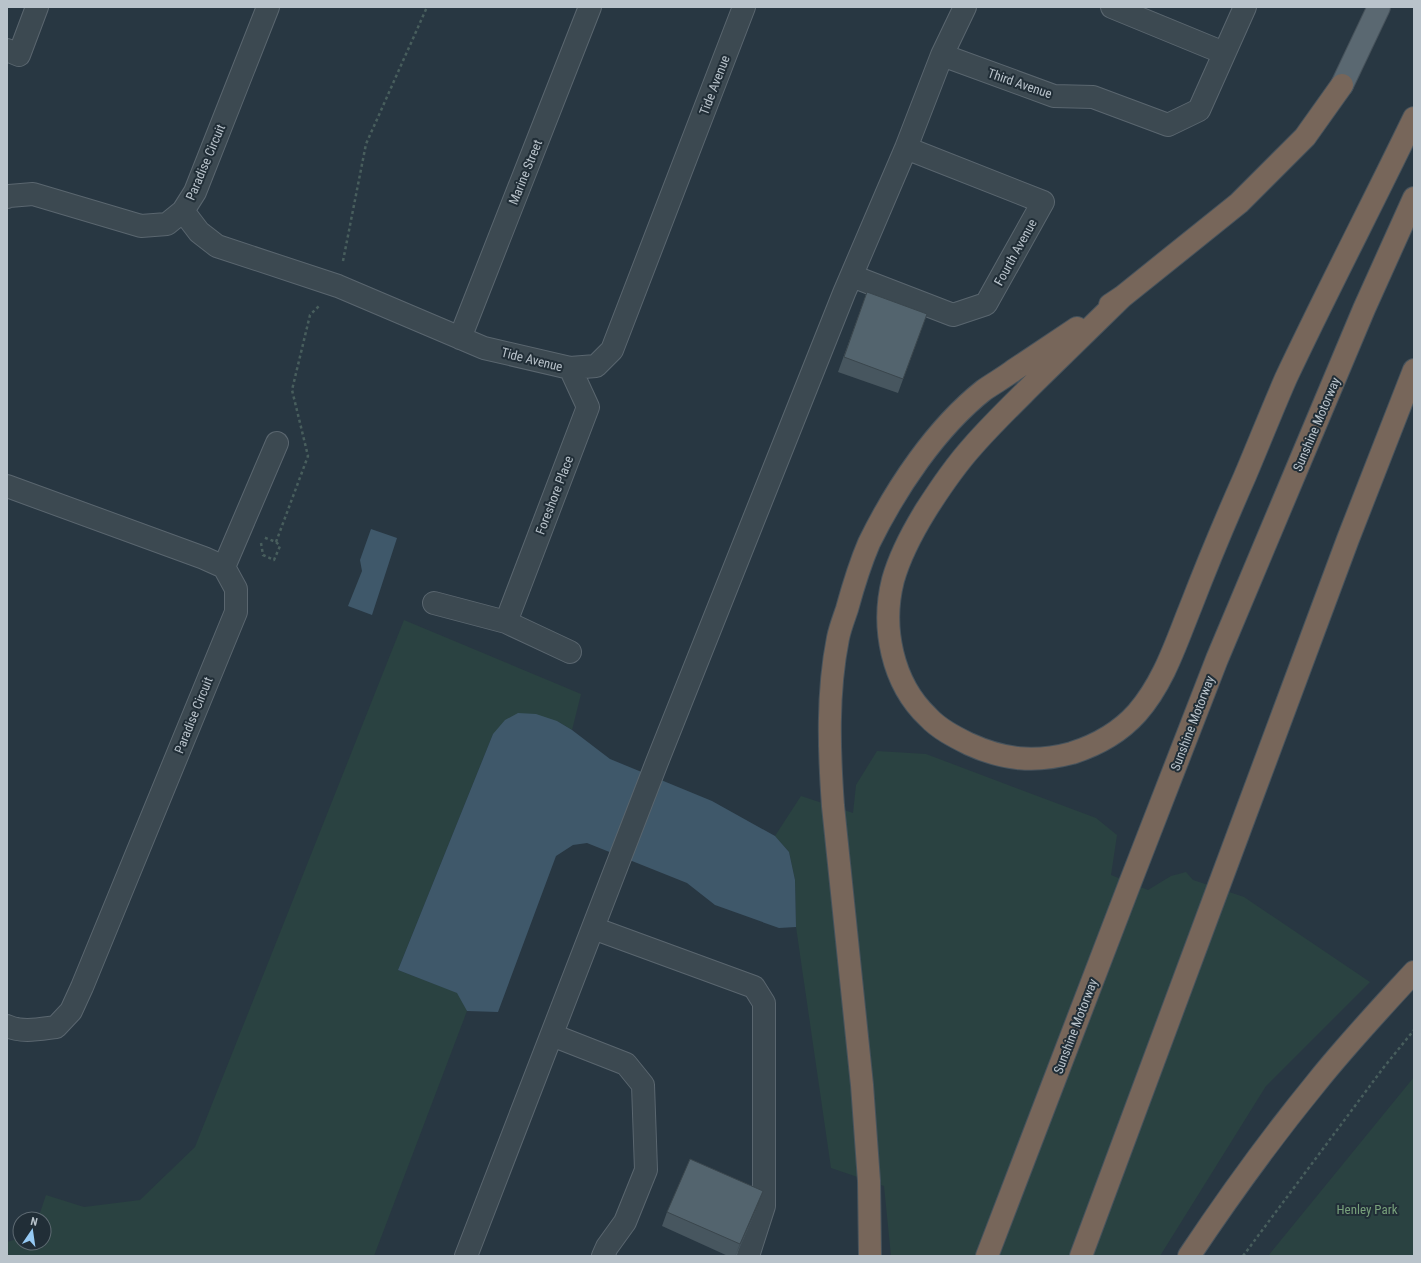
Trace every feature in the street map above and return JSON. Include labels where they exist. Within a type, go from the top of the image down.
[{"type":"highway","points":[[870,1256],[869,1181],[862,1085],[833,806],[830,760],[830,721],[833,676],[838,637],[869,544],[908,476],[933,442],[957,415],[984,390],[1122,297],[1239,203],[1304,137],[1342,84]]},
{"type":"highway","points":[[1122,297],[1005,412],[971,448],[942,485],[918,522],[902,554],[893,581],[889,611],[889,638],[896,668],[915,703],[929,719],[954,736],[978,748],[1004,757],[1030,760],[1059,756],[1089,748],[1116,732],[1135,715],[1151,695],[1164,672],[1214,548],[1286,379],[1414,118]]},
{"type":"highway","name":"Sunshine Motorway","points":[[987,1256],[1217,660],[1364,308],[1414,198]]},
{"type":"highway","points":[[1081,1256],[1348,539],[1414,370]]},
{"type":"highway","points":[[1189,1256],[1272,1138],[1317,1081],[1414,972]]},
{"type":"main road","points":[[1342,84],[1379,7]]},
{"type":"lane","points":[[7,50],[19,55],[37,7]]},
{"type":"lane","name":"Paradise Circuit","points":[[7,197],[33,194],[140,226],[166,224],[182,211],[195,192],[268,7]]},
{"type":"lane","name":"Marine Street","points":[[460,338],[590,7]]},
{"type":"lane","name":"Tide Avenue","points":[[182,211],[199,232],[218,246],[338,286],[484,348],[570,368],[596,366],[612,350],[744,7]]},
{"type":"lane","points":[[466,1256],[657,762],[852,276],[906,148],[942,55],[965,7]]},
{"type":"lane","points":[[1112,7],[1224,53],[1245,7]]},
{"type":"lane","name":"Third Avenue","points":[[942,55],[1054,96],[1093,97],[1168,125],[1199,110],[1224,53]]},
{"type":"lane","name":"Fourth Avenue","points":[[852,276],[953,315],[986,304],[1043,202],[906,148]]},
{"type":"lane","name":"Foreshore Place","points":[[506,622],[588,408],[570,368]]},
{"type":"lane","points":[[7,486],[204,558],[224,567],[277,443]]},
{"type":"lane","name":"Paradise Circuit","points":[[7,1026],[32,1030],[56,1027],[71,1011],[236,612],[236,589],[224,567]]},
{"type":"lane","points":[[434,603],[506,622],[570,652]]},
{"type":"lane","points":[[593,928],[754,987],[764,1003],[764,1206],[748,1256]]},
{"type":"lane","points":[[552,1035],[626,1064],[643,1085],[646,1170],[625,1222],[607,1247],[604,1256]]},
{"type":"path","points":[[260,537],[276,542],[280,546],[274,560],[263,556],[260,537]]},
{"type":"path","points":[[257,543],[260,537]]},
{"type":"path","points":[[1243,1256],[1374,1080],[1414,1030]]},
{"type":"green space","points":[[404,620],[581,694],[572,730],[557,721],[493,734],[398,970],[458,993],[467,1011],[374,1256],[7,1256],[7,1242],[12,1240],[12,1251],[52,1251],[52,1211],[41,1211],[46,1195],[84,1207],[140,1200],[195,1147]]},
{"type":"green space","points":[[877,751],[926,754],[1096,818],[1117,835],[1111,875],[1148,890],[1171,876],[1186,872],[1193,880],[1244,897],[1370,982],[1266,1086],[1160,1256],[891,1256],[884,1186],[831,1168],[796,927],[795,880],[789,852],[775,836],[801,796],[853,813],[856,785]]},
{"type":"green space","name":"Henley Park","points":[[1414,1077],[1414,1256],[1268,1256]]},
{"type":"water","points":[[371,529],[397,538],[372,615],[348,606],[362,571],[360,560]]},
{"type":"water","points":[[518,713],[536,714],[557,721],[572,730],[610,759],[712,801],[775,836],[789,852],[795,880],[796,927],[779,928],[715,905],[687,883],[587,843],[573,845],[556,856],[498,1012],[467,1011],[457,993],[398,970],[493,734],[505,720]]},
{"type":"building","points":[[867,292],[927,314],[903,379],[844,357]]},
{"type":"building","points":[[690,1159],[763,1191],[740,1244],[667,1212]]}]
